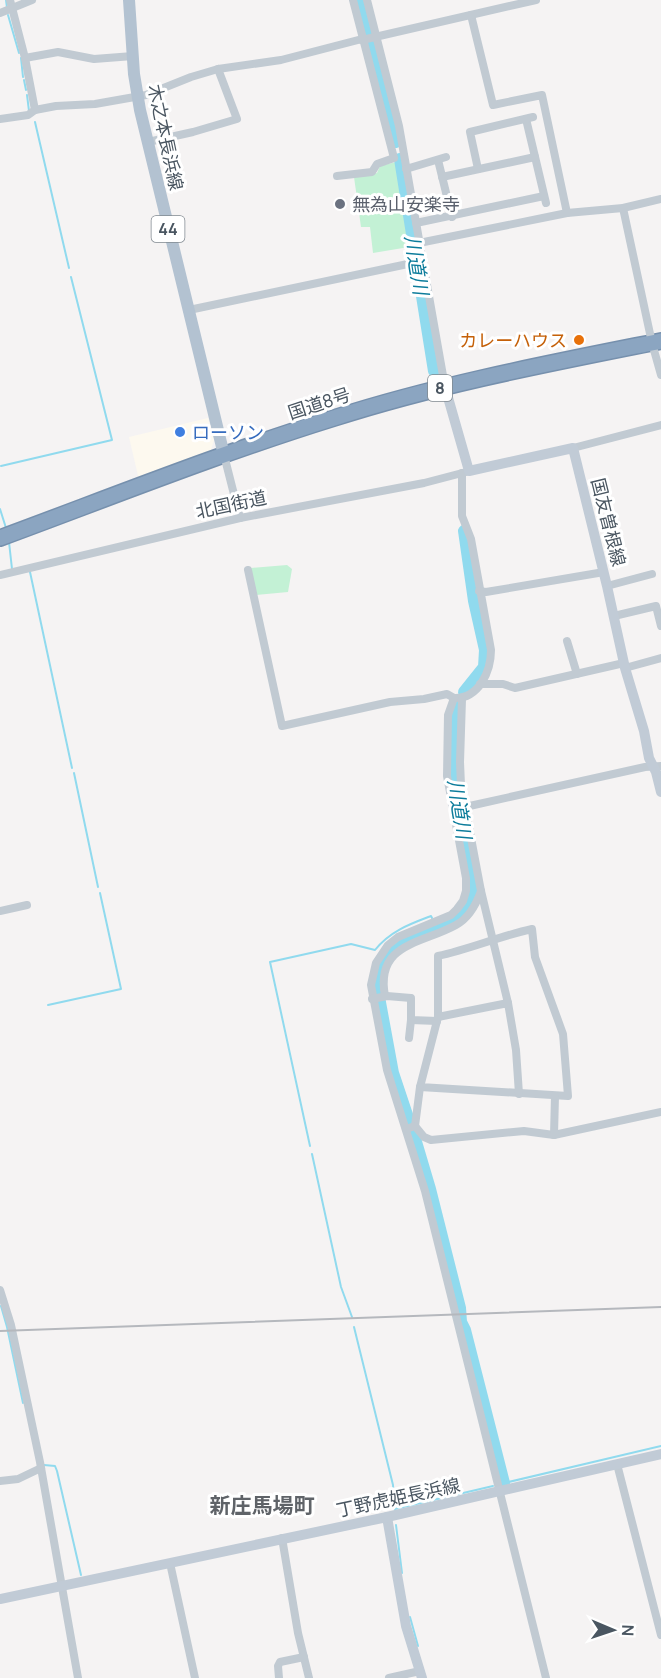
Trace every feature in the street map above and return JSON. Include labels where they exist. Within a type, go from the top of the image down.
[{"type":"highway","name":"国道8号","points":[[0,538],[224,455],[334,418],[445,387],[656,342]]},
{"type":"main road","name":"木之本長浜線","points":[[129,0],[138,96],[224,455]]},
{"type":"main road","points":[[445,387],[466,472],[573,448]]},
{"type":"main road","name":"国友曽根線","points":[[573,448],[604,572],[624,665],[644,731],[649,758],[657,766],[656,772],[661,792]]},
{"type":"main road","name":"丁野虎姫長浜線","points":[[0,1599],[387,1517],[661,1454]]},
{"type":"main road","points":[[387,1517],[406,1626],[421,1675]]},
{"type":"street","points":[[0,13],[11,4],[32,0]]},
{"type":"street","points":[[337,176],[372,171],[377,164],[394,158],[353,0]]},
{"type":"street","points":[[367,0],[402,147],[420,243],[419,261],[445,387]]},
{"type":"street","points":[[0,119],[28,115],[34,110],[56,106],[95,104],[138,96],[219,69],[281,60],[536,0]]},
{"type":"street","points":[[11,4],[34,110]]},
{"type":"street","points":[[471,15],[493,105],[542,95],[567,213]]},
{"type":"street","points":[[24,58],[58,52],[94,58],[133,56]]},
{"type":"street","points":[[148,142],[237,119],[219,69]]},
{"type":"street","points":[[416,223],[545,200],[535,157],[530,118],[470,132],[478,169]]},
{"type":"street","points":[[391,149],[402,147]]},
{"type":"street","points":[[442,177],[535,157]]},
{"type":"street","points":[[406,169],[442,159],[442,177],[452,217]]},
{"type":"street","points":[[420,243],[567,213],[623,208],[661,199]]},
{"type":"street","points":[[623,208],[656,342],[661,375]]},
{"type":"street","points":[[189,310],[419,261]]},
{"type":"street","points":[[573,448],[661,425]]},
{"type":"street","points":[[224,455],[240,518]]},
{"type":"street","points":[[466,472],[462,516],[471,539],[491,650],[489,669],[480,684],[458,699],[448,715],[447,776],[466,878],[466,891],[463,901],[451,915],[398,937],[383,950],[371,976],[379,998],[387,1070],[411,1127],[498,1491],[546,1678]]},
{"type":"street","name":"北国街道","points":[[0,575],[240,518],[423,483],[466,472]]},
{"type":"street","points":[[248,570],[282,726],[390,702],[447,694],[458,699]]},
{"type":"street","points":[[479,591],[486,592],[604,572]]},
{"type":"street","points":[[607,586],[652,574]]},
{"type":"street","points":[[614,616],[656,606],[661,626]]},
{"type":"street","points":[[567,641],[577,674]]},
{"type":"street","points":[[480,684],[503,684],[515,688],[661,658]]},
{"type":"street","points":[[458,699],[460,773],[465,807],[481,891],[508,1003],[516,1050],[519,1094]]},
{"type":"street","points":[[465,807],[546,787],[657,766]]},
{"type":"street","points":[[379,998],[384,975],[393,956],[406,945],[458,924],[469,915],[481,891]]},
{"type":"street","points":[[0,911],[27,905]]},
{"type":"street","points":[[411,1127],[420,1087],[438,1019],[438,956],[532,929],[535,957],[563,1034],[568,1096],[420,1087]]},
{"type":"street","points":[[379,998],[411,998],[409,1038]]},
{"type":"street","points":[[411,1020],[438,1019],[508,1003]]},
{"type":"street","points":[[554,1136],[555,1096]]},
{"type":"street","points":[[411,1127],[431,1140],[524,1131],[554,1136],[661,1112]]},
{"type":"street","points":[[0,1290],[10,1325],[41,1468],[78,1678]]},
{"type":"street","points":[[617,1464],[661,1635]]},
{"type":"street","points":[[0,1481],[18,1479],[41,1468]]},
{"type":"street","points":[[282,1539],[298,1633],[309,1678]]},
{"type":"street","points":[[170,1563],[195,1678]]},
{"type":"street","points":[[279,1678],[280,1662],[304,1656]]},
{"type":"street","points":[[388,1678],[421,1675]]},
{"type":"shaded area","points":[[208,418],[214,440],[211,450],[200,458],[139,480],[129,437]]},
{"type":"green space","points":[[396,162],[409,247],[373,253],[370,227],[361,227],[354,177],[377,173],[380,166]]},
{"type":"green space","points":[[287,565],[292,569],[288,592],[256,595],[251,568]]},
{"type":"waterway","points":[[6,0],[7,8]]},
{"type":"waterway","name":"川道川","points":[[359,0],[396,142]]},
{"type":"waterway","points":[[8,15],[19,53]]},
{"type":"waterway","points":[[21,58],[23,77]]},
{"type":"waterway","points":[[24,80],[26,90]]},
{"type":"waterway","points":[[27,95],[29,111]]},
{"type":"waterway","points":[[35,122],[69,268]]},
{"type":"waterway","name":"川道川","points":[[400,159],[434,371]]},
{"type":"waterway","points":[[1,466],[112,440],[71,277]]},
{"type":"waterway","points":[[0,509],[6,528]]},
{"type":"waterway","name":"川道川","points":[[464,531],[474,601],[485,650],[484,667],[464,692]]},
{"type":"waterway","points":[[9,542],[12,569]]},
{"type":"waterway","points":[[30,572],[72,768]]},
{"type":"waterway","points":[[409,1121],[393,1073],[377,986],[382,963],[394,948],[409,938],[457,916],[468,903],[473,883],[454,775],[456,706]]},
{"type":"waterway","points":[[74,773],[98,887]]},
{"type":"waterway","points":[[48,1005],[121,989],[100,893]]},
{"type":"waterway","points":[[310,1146],[270,962],[351,944],[375,950],[401,929],[431,916],[432,918]]},
{"type":"waterway","points":[[414,1135],[430,1189],[460,1308],[461,1322],[465,1330],[504,1483]]},
{"type":"waterway","points":[[312,1154],[341,1287],[352,1317]]},
{"type":"waterway","points":[[1,1306],[23,1403]]},
{"type":"waterway","points":[[354,1327],[393,1485],[395,1511]]},
{"type":"waterway","points":[[500,1484],[661,1446]]},
{"type":"waterway","points":[[44,1465],[55,1466],[57,1471],[81,1575]]},
{"type":"waterway","points":[[395,1509],[493,1486]]},
{"type":"waterway","points":[[396,1525],[402,1573]]},
{"type":"waterway","points":[[410,1617],[418,1646]]},
{"type":"railway","points":[[0,1331],[661,1307]]},
{"type":"place","name":"無為山安楽寺","points":[[340,204]]},
{"type":"place","name":"カレーハウス","points":[[579,340]]},
{"type":"place","name":"ローソン","points":[[180,432]]},
{"type":"district","name":"新庄馬場町","points":[[262,1505]]}]
